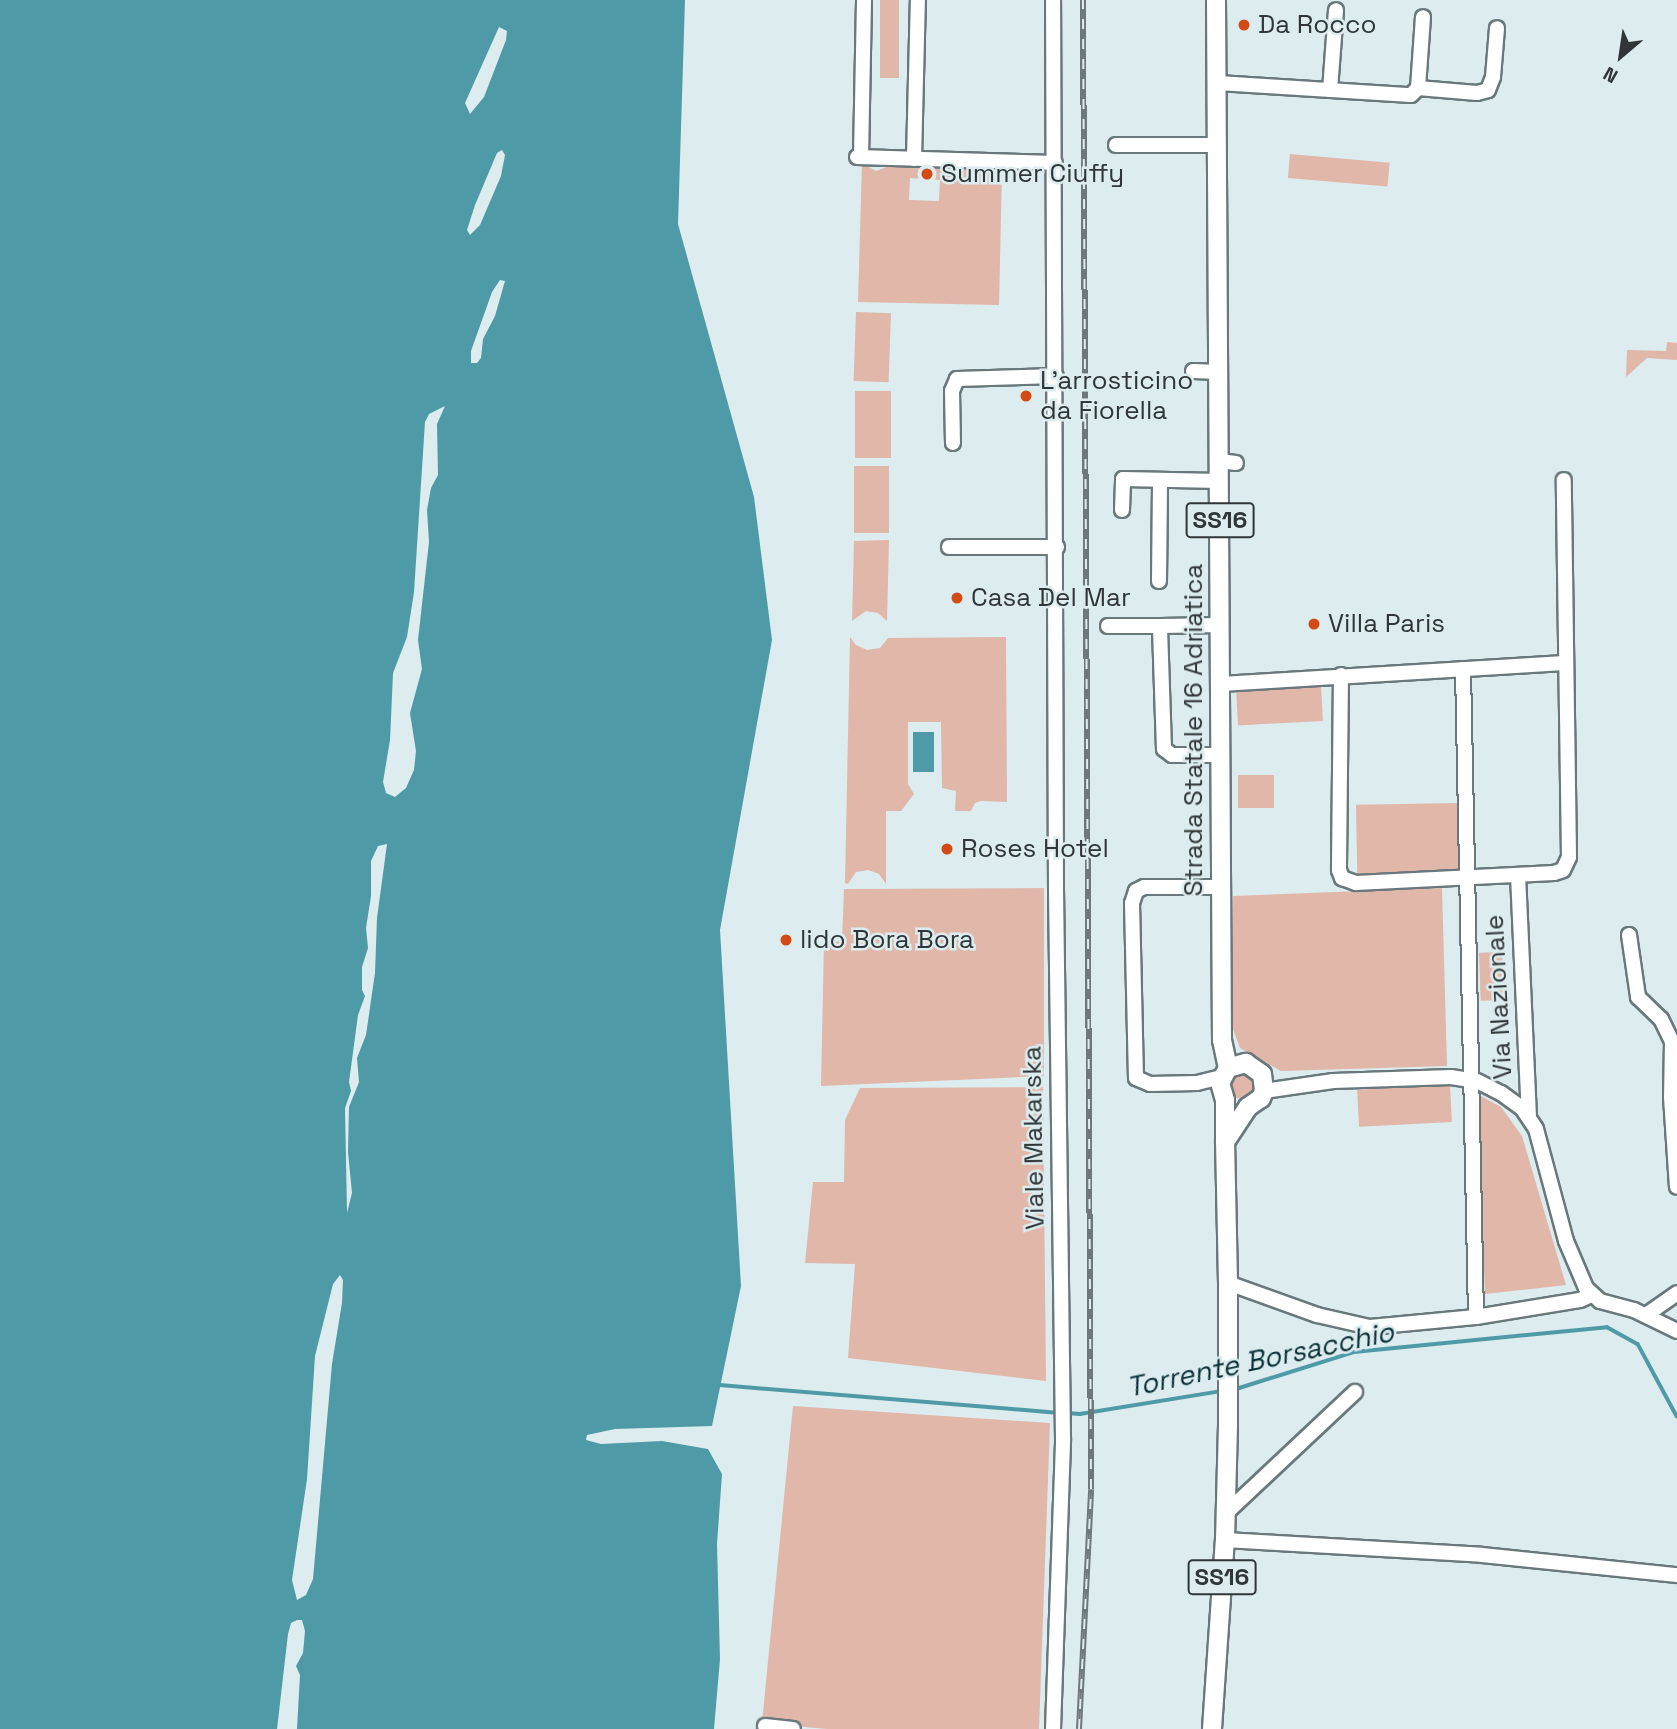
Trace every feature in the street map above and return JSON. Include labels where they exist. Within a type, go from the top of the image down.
[{"type":"main road","name":"Strada Statale 16 Adriatica","points":[[1212,1729],[1225,1540],[1229,1348],[1225,1142],[1227,1079],[1222,1040],[1220,684],[1220,481],[1227,462],[1220,372],[1216,0]]},
{"type":"main road","points":[[1225,1142],[1248,1107],[1261,1098],[1263,1082],[1252,1065],[1227,1079],[1236,1107],[1248,1107]]},
{"type":"street","points":[[864,0],[859,157],[1055,163]]},
{"type":"street","points":[[914,159],[918,0]]},
{"type":"street","name":"Viale Makarska","points":[[1053,0],[1057,547],[1055,890],[1063,1438],[1053,1729]]},
{"type":"street","points":[[1330,90],[1336,10]]},
{"type":"street","points":[[1417,91],[1423,18]]},
{"type":"street","points":[[1218,83],[1330,90],[1477,93],[1488,90],[1493,80],[1497,28]]},
{"type":"street","points":[[1116,145],[1218,145]]},
{"type":"street","points":[[1193,371],[1220,372]]},
{"type":"street","points":[[953,443],[952,388],[957,379],[1056,376]]},
{"type":"street","points":[[1122,510],[1123,479],[1220,481]]},
{"type":"street","points":[[1159,581],[1160,480]]},
{"type":"street","points":[[1341,676],[1340,876],[1353,883],[1557,873],[1565,868],[1569,860],[1564,480]]},
{"type":"street","points":[[949,547],[1057,547]]},
{"type":"street","points":[[1160,625],[1164,750],[1172,755],[1221,755]]},
{"type":"street","points":[[1108,626],[1221,625]]},
{"type":"street","points":[[1220,684],[1565,663]]},
{"type":"street","name":"Via Nazionale","points":[[1463,669],[1465,877],[1476,1317]]},
{"type":"street","name":"Via Nazionale","points":[[1518,875],[1529,1116]]},
{"type":"street","points":[[1221,887],[1144,887],[1136,891],[1132,900],[1134,1074],[1143,1083],[1197,1083],[1227,1079]]},
{"type":"street","points":[[1629,935],[1637,997],[1661,1019],[1672,1042],[1671,1097],[1677,1187]]},
{"type":"street","name":"Via Nazionale","points":[[1263,1082],[1292,1085],[1401,1078],[1470,1079],[1506,1095],[1529,1116],[1542,1142],[1573,1261],[1591,1295]]},
{"type":"street","points":[[1228,1283],[1309,1313],[1361,1326],[1392,1327],[1476,1317],[1580,1300],[1591,1295],[1600,1301],[1646,1315],[1677,1331]]},
{"type":"street","points":[[1646,1315],[1677,1293]]},
{"type":"street","points":[[1226,1513],[1355,1392]]},
{"type":"street","points":[[1225,1540],[1489,1556],[1677,1575]]},
{"type":"street","points":[[765,1726],[793,1729]]},
{"type":"shaded area","points":[[880,0],[899,0],[899,78],[880,78]]},
{"type":"shaded area","points":[[1290,154],[1390,163],[1388,187],[1288,178]]},
{"type":"shaded area","points":[[862,163],[876,171],[892,165],[1002,171],[999,305],[858,302]],"holes":[[[910,178],[940,180],[939,201],[909,200]]]},
{"type":"shaded area","points":[[856,312],[891,313],[889,382],[854,381]]},
{"type":"shaded area","points":[[1667,342],[1677,343],[1677,360],[1647,358],[1626,377],[1627,350],[1666,351]]},
{"type":"shaded area","points":[[855,391],[891,391],[891,458],[855,458]]},
{"type":"shaded area","points":[[854,466],[889,466],[889,533],[854,533]]},
{"type":"shaded area","points":[[889,540],[887,621],[878,613],[866,611],[852,621],[854,541]]},
{"type":"shaded area","points":[[850,637],[856,645],[867,650],[880,648],[888,638],[1006,637],[1007,802],[981,801],[975,803],[971,811],[955,811],[956,791],[942,788],[941,722],[908,722],[908,784],[914,794],[901,811],[886,811],[886,884],[879,874],[868,870],[856,872],[848,884],[845,883]]},
{"type":"shaded area","points":[[1321,685],[1323,721],[1238,725],[1236,689]]},
{"type":"shaded area","points":[[1238,775],[1274,775],[1274,808],[1238,808]]},
{"type":"shaded area","points":[[1459,803],[1460,872],[1357,874],[1356,805]]},
{"type":"shaded area","points":[[1044,888],[1044,1076],[821,1086],[824,940],[842,942],[844,889]]},
{"type":"shaded area","points":[[1442,888],[1447,1066],[1281,1071],[1240,1048],[1233,1029],[1233,896]]},
{"type":"shaded area","points":[[1502,952],[1504,1000],[1481,1001],[1479,953]]},
{"type":"shaded area","points":[[1242,1071],[1252,1075],[1256,1085],[1252,1095],[1242,1099],[1232,1095],[1228,1085],[1232,1075]]},
{"type":"shaded area","points":[[1450,1085],[1452,1122],[1359,1127],[1357,1090]]},
{"type":"shaded area","points":[[1043,1087],[1046,1381],[848,1358],[855,1264],[805,1263],[813,1182],[844,1182],[845,1120],[860,1088]]},
{"type":"shaded area","points":[[1477,1094],[1501,1107],[1522,1136],[1566,1285],[1485,1294]]},
{"type":"shaded area","points":[[793,1406],[1050,1423],[1039,1729],[827,1729],[762,1723]]},
{"type":"water","points":[[0,0],[685,0],[678,224],[754,497],[772,640],[720,930],[741,1286],[712,1426],[615,1429],[587,1435],[586,1440],[601,1444],[662,1441],[708,1449],[722,1474],[717,1544],[720,1659],[714,1729],[0,1729]]},
{"type":"water","points":[[913,732],[934,732],[934,772],[913,772]]},
{"type":"pier","points":[[499,27],[507,31],[506,40],[484,97],[470,114],[465,103]]},
{"type":"pier","points":[[502,150],[505,155],[501,176],[480,225],[470,235],[467,230],[475,205],[497,153]]},
{"type":"pier","points":[[500,280],[505,281],[495,316],[483,339],[481,358],[477,363],[471,363],[471,351],[492,292]]},
{"type":"pier","points":[[445,406],[437,424],[438,475],[431,488],[427,510],[429,542],[418,640],[422,669],[410,713],[416,751],[414,770],[406,788],[395,797],[386,793],[383,782],[390,740],[393,673],[407,637],[414,592],[425,422],[429,414]]},
{"type":"pier","points":[[387,844],[377,918],[375,973],[366,1035],[357,1058],[359,1082],[349,1107],[348,1152],[352,1193],[347,1213],[345,1108],[351,1091],[349,1082],[358,1015],[365,996],[362,990],[362,967],[368,948],[366,928],[371,896],[371,861],[378,846]]},
{"type":"pier","points":[[340,1275],[343,1280],[342,1303],[332,1364],[313,1579],[306,1595],[297,1600],[292,1580],[307,1479],[315,1356],[333,1284]]},
{"type":"pier","points":[[302,1620],[305,1631],[303,1653],[296,1666],[300,1675],[297,1729],[277,1729],[288,1634],[291,1623]]},
{"type":"waterway","name":"Torrente Borsacchio","points":[[1233,1390],[1354,1352],[1607,1327],[1638,1344],[1677,1416]]},
{"type":"waterway","name":"Torrente Borsacchio","points":[[720,1385],[1059,1413]]},
{"type":"waterway","name":"Torrente Borsacchio","points":[[1067,1413],[1080,1414],[1222,1391]]},
{"type":"railway","points":[[1079,1729],[1091,1489],[1083,0]]},
{"type":"place","name":"Da Rocco","points":[[1244,25]]},
{"type":"place","name":"Summer Ciuffy","points":[[927,174]]},
{"type":"place","name":"L'arrosticino da Fiorella","points":[[1026,396]]},
{"type":"place","name":"Casa Del Mar","points":[[957,598]]},
{"type":"place","name":"Villa Paris","points":[[1314,624]]},
{"type":"place","name":"Roses Hotel","points":[[947,849]]},
{"type":"place","name":"lido Bora Bora","points":[[786,940]]}]
